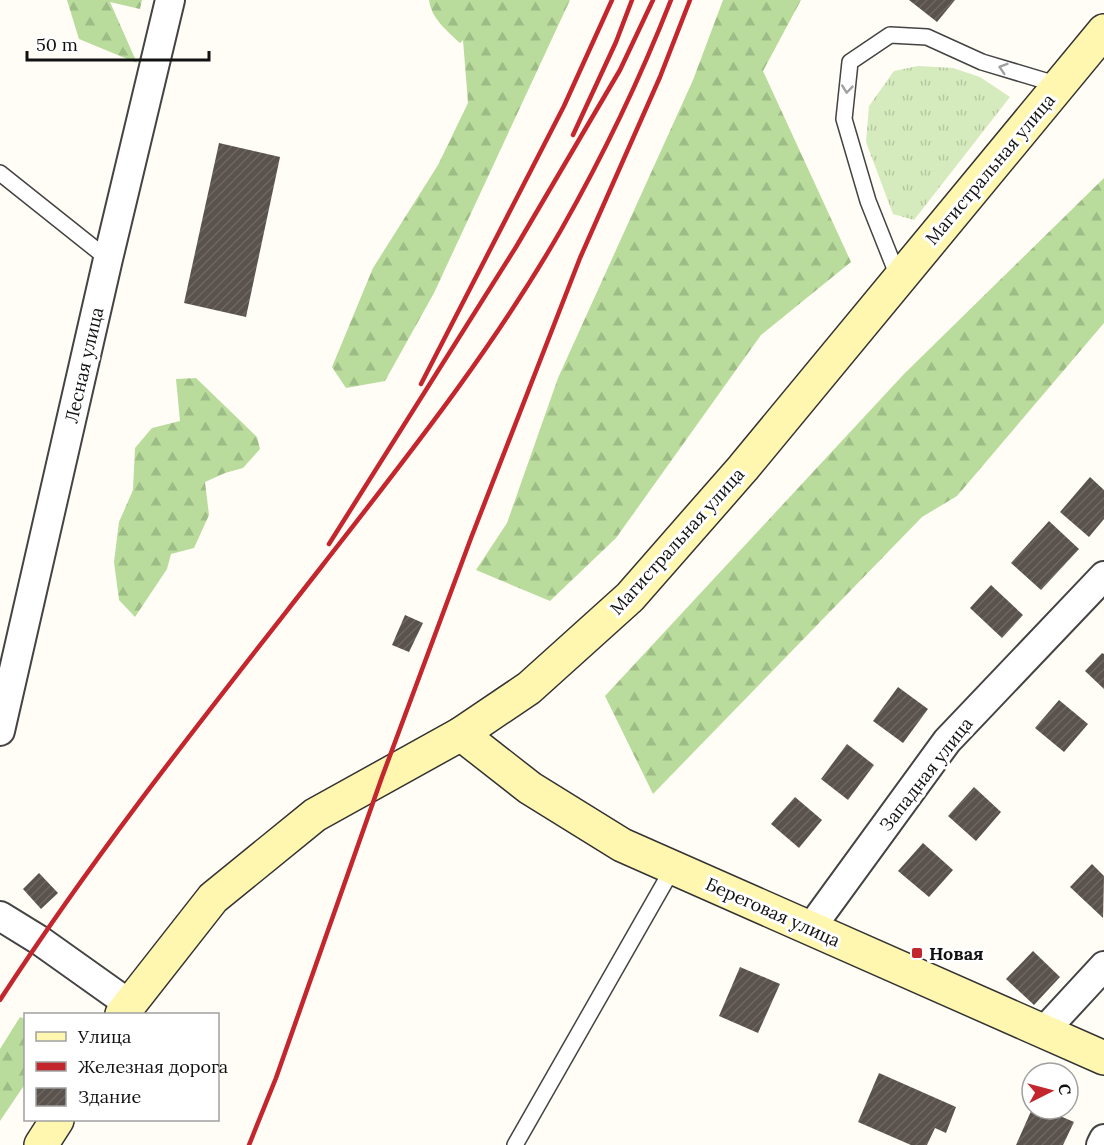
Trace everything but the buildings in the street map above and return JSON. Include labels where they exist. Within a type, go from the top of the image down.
[{"type":"main road","name":"Магистральная улица","points":[[126,1009],[213,898],[315,815],[461,734],[529,688],[630,597],[743,468],[1104,31]]},
{"type":"main road","name":"Береговая улица","points":[[461,734],[530,788],[622,845],[1104,1058]]},
{"type":"main road","points":[[41,1145],[56,1121]]},
{"type":"street","name":"Лесная улица","points":[[0,731],[170,0]]},
{"type":"street","name":"Западная улица","points":[[810,929],[947,741],[1104,576]]},
{"type":"street","points":[[0,916],[39,940],[126,1009]]},
{"type":"street","points":[[1044,1031],[1104,966]]},
{"type":"street","points":[[1101,1145],[1104,1140]]},
{"type":"lane","points":[[899,279],[868,201],[844,119],[850,62],[890,35],[927,38],[982,62],[1059,85]]},
{"type":"lane","points":[[0,173],[108,260]]},
{"type":"lane","points":[[515,1145],[673,868]]},
{"type":"green space","points":[[67,0],[142,0],[140,9],[110,2],[137,63],[79,39]]},
{"type":"green space","points":[[429,0],[570,0],[434,293],[385,381],[346,388],[332,367],[373,268],[438,165],[468,103],[463,40],[460,43],[440,24],[430,7]]},
{"type":"green space","points":[[723,0],[801,0],[763,71],[851,262],[761,335],[616,538],[550,601],[476,570],[507,523],[558,378],[693,80]]},
{"type":"green space","points":[[918,66],[953,68],[980,77],[1010,97],[914,220],[893,214],[866,142],[869,106],[894,71]]},
{"type":"green space","points":[[1104,178],[1104,323],[957,496],[922,517],[653,794],[605,696],[904,374]]},
{"type":"green space","points":[[196,378],[257,437],[260,449],[243,468],[205,482],[209,515],[194,548],[171,554],[167,569],[135,617],[119,600],[114,562],[119,522],[133,490],[135,448],[152,428],[180,421],[176,379]]},
{"type":"green space","points":[[20,1017],[24,1019],[24,1085],[0,1121],[0,1049]]},
{"type":"railway","points":[[421,384],[564,106],[612,0]]},
{"type":"railway","points":[[573,135],[616,42],[632,0]]},
{"type":"railway","points":[[329,544],[516,247],[620,70],[653,0]]},
{"type":"railway","points":[[0,1000],[76,888],[116,834],[197,726],[417,444],[507,318],[592,174],[634,88],[671,0]]},
{"type":"railway","points":[[249,1145],[276,1078],[382,777],[471,538],[580,258],[660,77],[690,0]]},
{"type":"place","name":"Новая","points":[[917,953]]}]
